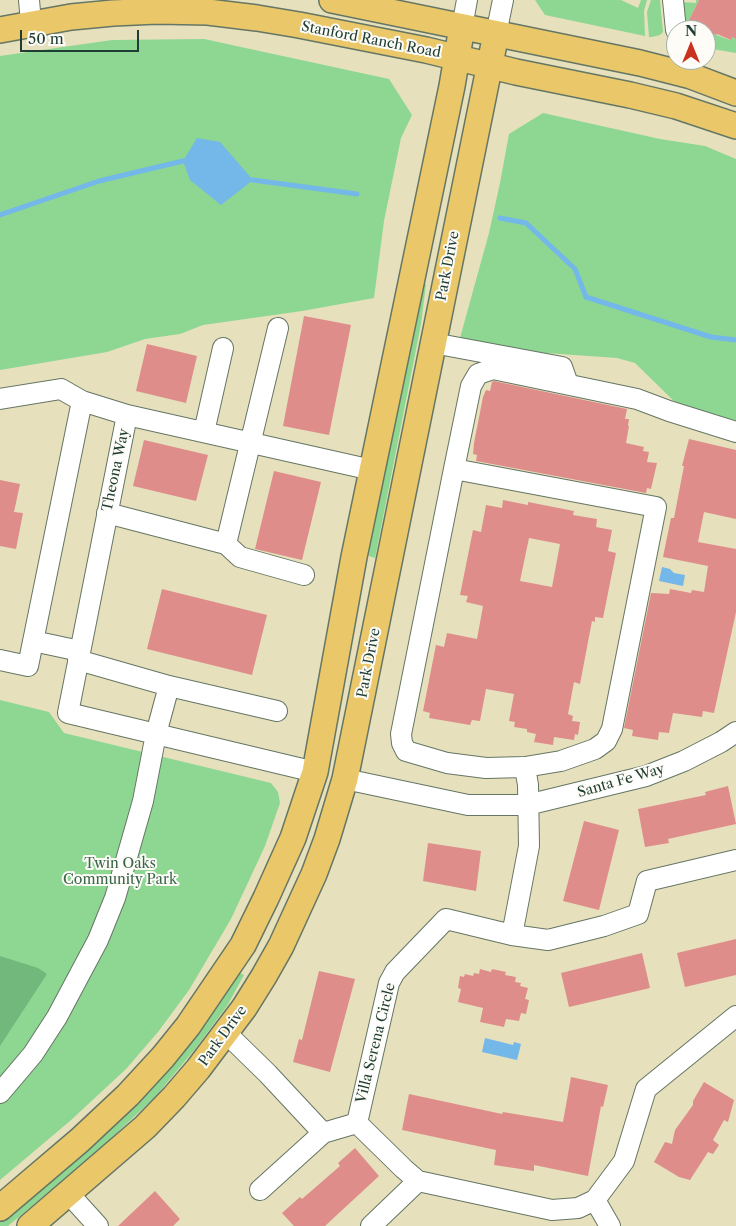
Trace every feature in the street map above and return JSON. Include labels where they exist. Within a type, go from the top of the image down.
[{"type":"main road","points":[[332,0],[640,63],[666,66]]},
{"type":"main road","name":"Stanford Ranch Road","points":[[0,30],[30,12],[70,17],[158,11],[208,12],[299,25],[457,57],[516,72],[664,103],[736,126]]},
{"type":"main road","points":[[0,1208],[80,1140],[128,1095],[164,1057],[188,1026],[242,945],[293,838],[315,772],[354,557],[462,27]]},
{"type":"main road","name":"Park Drive","points":[[30,1226],[145,1127],[198,1069],[244,1008],[264,976],[289,929],[314,874],[345,779],[488,65],[496,34]]},
{"type":"main road","points":[[692,70],[736,93]]},
{"type":"main road","points":[[345,779],[330,772],[327,769],[327,764],[356,613],[354,557]]},
{"type":"main road","points":[[264,976],[257,946],[291,878],[315,817],[322,790],[315,772]]},
{"type":"street","points":[[462,27],[467,0]]},
{"type":"street","name":"Park Drive","points":[[496,34],[503,0]]},
{"type":"street","points":[[673,0],[675,20]]},
{"type":"street","points":[[226,544],[278,328]]},
{"type":"street","points":[[433,343],[562,367],[568,384]]},
{"type":"street","points":[[204,432],[223,348]]},
{"type":"street","points":[[454,469],[656,507],[612,729],[606,741],[595,749],[561,762],[525,767],[486,768],[447,763],[406,751],[400,734],[470,386],[478,374],[493,369],[637,399],[669,412],[736,432]]},
{"type":"street","points":[[0,399],[61,389],[82,401],[127,415]]},
{"type":"street","points":[[0,660],[28,666],[82,401]]},
{"type":"street","name":"Theona Way","points":[[156,734],[68,713],[127,415],[372,470]]},
{"type":"street","points":[[107,513],[226,544],[240,558],[304,575]]},
{"type":"street","points":[[33,641],[169,686],[277,711]]},
{"type":"street","points":[[0,1093],[33,1054],[53,1024],[79,979],[98,940],[114,898],[143,801],[156,734],[169,686]]},
{"type":"street","name":"Santa Fe Way","points":[[345,779],[468,805],[527,805],[646,776],[684,762],[736,732]]},
{"type":"street","points":[[156,734],[315,772]]},
{"type":"street","points":[[512,935],[529,846],[528,785],[525,767]]},
{"type":"street","name":"Villa Serena Circle","points":[[357,1123],[389,983],[395,972],[446,918],[512,935],[548,940],[604,926],[638,914],[647,880],[736,860]]},
{"type":"street","points":[[610,1226],[595,1200],[624,1161],[646,1089],[736,1016]]},
{"type":"street","points":[[225,1032],[268,1074],[323,1133],[260,1190]]},
{"type":"street","name":"Villa Serena Circle","points":[[323,1133],[357,1123]]},
{"type":"street","name":"Villa Serena Circle","points":[[357,1123],[418,1181],[552,1210],[578,1208],[595,1200]]},
{"type":"street","points":[[371,1226],[418,1181]]},
{"type":"street","points":[[69,1194],[98,1226]]},
{"type":"green space","points":[[535,0],[621,0],[638,8],[641,0],[647,0],[644,11],[645,36],[545,15]]},
{"type":"green space","points":[[651,0],[660,0],[663,32],[660,35],[649,37],[647,12]]},
{"type":"green space","points":[[696,0],[699,0],[689,20],[682,20],[682,2],[696,3]]},
{"type":"green space","points":[[716,35],[730,40],[732,37],[736,39],[736,53],[716,50]]},
{"type":"green space","points":[[204,39],[389,79],[412,115],[401,138],[384,221],[374,298],[302,311],[203,325],[180,334],[145,339],[107,352],[0,370],[0,56],[112,40]]},
{"type":"green space","points":[[543,113],[660,139],[705,146],[736,159],[736,424],[680,407],[635,363],[617,358],[503,350],[460,338],[489,233],[509,134]]},
{"type":"green space","points":[[420,283],[426,284],[421,324],[375,558],[369,556],[370,539]]},
{"type":"green space","name":"Twin Oaks Community Park","points":[[0,700],[49,712],[64,733],[271,783],[278,792],[280,803],[265,846],[231,919],[189,990],[158,1032],[126,1069],[70,1121],[0,1180]]},
{"type":"green space","points":[[0,956],[38,968],[47,974],[0,1046]]},
{"type":"green space","points":[[238,972],[244,975],[227,1006],[195,1049],[155,1097],[105,1144],[8,1226],[0,1226],[0,1220],[51,1178]]},
{"type":"water","points":[[197,138],[220,142],[253,180],[221,205],[190,180],[183,161]]},
{"type":"water","points":[[662,567],[670,569],[674,573],[685,575],[683,586],[659,581]]},
{"type":"water","points":[[485,1038],[513,1045],[514,1042],[521,1044],[517,1060],[482,1052]]},
{"type":"building","points":[[699,0],[736,0],[736,39],[732,37],[731,40],[716,35],[716,20],[689,20]]},
{"type":"building","points":[[304,316],[351,325],[329,435],[283,426]]},
{"type":"building","points":[[147,344],[197,356],[186,403],[136,391]]},
{"type":"building","points":[[494,381],[627,409],[625,419],[629,419],[629,426],[626,443],[644,447],[643,451],[649,452],[647,462],[657,463],[651,489],[647,488],[646,493],[476,461],[477,455],[473,454],[474,443],[483,397],[486,390],[490,391]]},
{"type":"building","points":[[689,439],[736,450],[736,519],[704,512],[698,542],[736,549],[736,612],[714,713],[703,711],[702,717],[673,713],[669,733],[659,732],[658,740],[632,736],[633,730],[624,728],[651,593],[669,594],[670,589],[691,593],[692,590],[704,592],[708,566],[663,557],[671,518],[674,518],[684,466],[682,466]]},
{"type":"building","points":[[144,440],[208,455],[196,501],[133,486]]},
{"type":"building","points":[[274,471],[321,482],[302,560],[255,549]]},
{"type":"building","points":[[0,480],[20,484],[14,512],[23,513],[16,549],[0,546]]},
{"type":"building","points":[[503,500],[528,505],[528,502],[574,511],[573,515],[597,519],[596,527],[612,530],[608,551],[616,553],[603,618],[595,617],[595,622],[592,621],[580,684],[574,682],[568,714],[573,716],[572,721],[580,722],[578,735],[575,734],[574,740],[554,737],[553,745],[534,742],[536,734],[527,732],[527,729],[514,727],[515,722],[509,721],[514,694],[486,689],[480,721],[472,720],[470,725],[429,718],[430,713],[423,711],[436,645],[444,647],[447,633],[477,639],[483,606],[466,602],[468,596],[460,595],[473,530],[481,532],[486,505],[502,508]],"holes":[[[529,538],[560,544],[552,587],[520,581]]]},
{"type":"building","points":[[162,589],[267,615],[252,675],[147,649]]},
{"type":"building","points":[[728,786],[736,824],[668,839],[669,843],[645,847],[638,809],[706,795],[705,792]]},
{"type":"building","points":[[584,821],[619,830],[599,910],[563,901]]},
{"type":"building","points":[[428,843],[481,851],[476,891],[423,881]]},
{"type":"building","points":[[736,939],[736,975],[685,987],[677,953]]},
{"type":"building","points":[[642,953],[650,988],[569,1007],[561,973]]},
{"type":"building","points":[[480,969],[491,972],[492,969],[506,972],[505,975],[516,977],[515,982],[521,983],[520,986],[528,988],[525,999],[529,1000],[526,1014],[521,1013],[519,1021],[506,1019],[504,1027],[480,1022],[483,1008],[458,1002],[461,989],[458,988],[460,976],[464,977],[465,974],[473,976],[474,973],[479,974]]},
{"type":"building","points":[[319,971],[355,979],[330,1072],[293,1062],[299,1039],[302,1040]]},
{"type":"building","points":[[571,1077],[608,1085],[603,1107],[601,1106],[588,1176],[534,1165],[534,1171],[494,1165],[496,1150],[402,1130],[409,1094],[502,1114],[503,1112],[563,1122]]},
{"type":"building","points":[[704,1082],[734,1100],[728,1122],[724,1120],[713,1140],[719,1145],[713,1154],[708,1152],[690,1180],[679,1177],[654,1162],[665,1142],[672,1144],[675,1130],[693,1105],[693,1101]]},
{"type":"building","points":[[355,1148],[379,1176],[325,1226],[294,1226],[282,1213],[300,1197],[302,1199],[340,1166],[338,1163]]},
{"type":"building","points":[[155,1191],[180,1219],[173,1226],[118,1226]]},
{"type":"waterway","points":[[0,215],[99,181],[183,161]]},
{"type":"waterway","points":[[253,180],[357,194]]},
{"type":"waterway","points":[[500,218],[526,223],[575,269],[586,297],[711,337],[736,340]]}]
